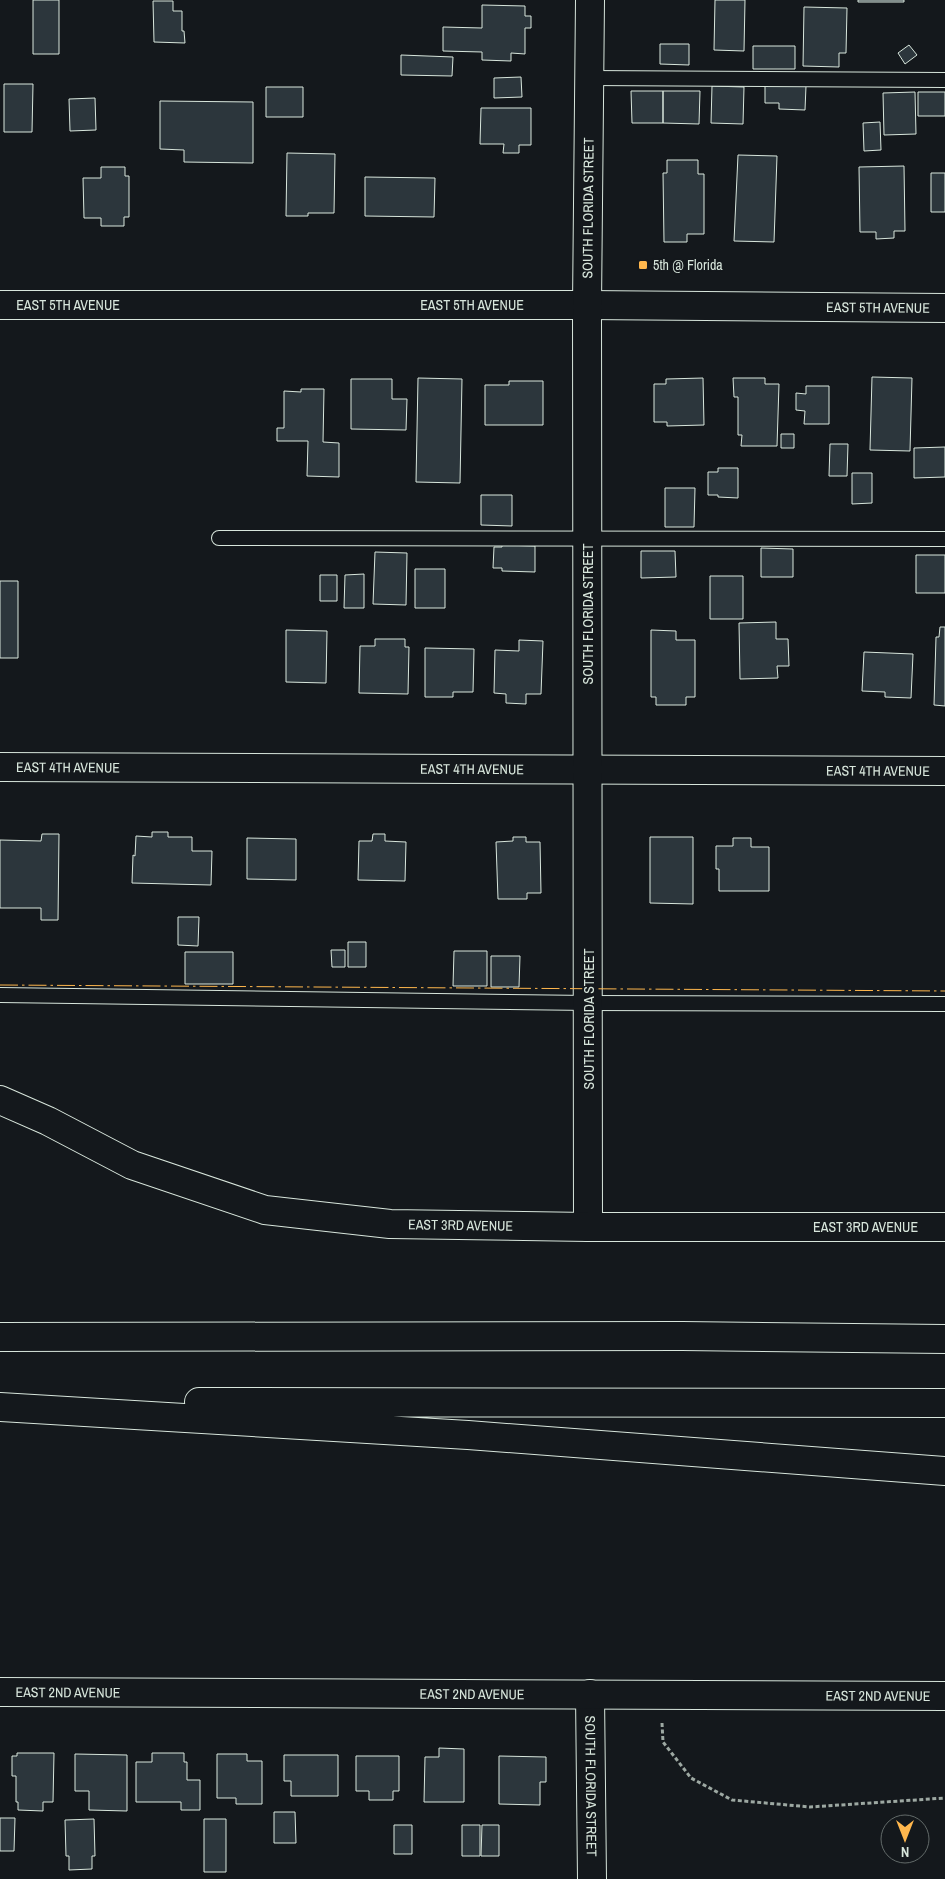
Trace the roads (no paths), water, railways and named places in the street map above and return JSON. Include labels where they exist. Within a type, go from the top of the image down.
[{"type":"main road","name":"SOUTH FLORIDA STREET","points":[[588,1227],[587,305],[590,0]]},
{"type":"main road","name":"EAST 5TH AVENUE","points":[[0,305],[587,305],[945,308]]},
{"type":"main road","name":"EAST 4TH AVENUE","points":[[0,767],[588,771],[945,771]]},
{"type":"main road","name":"EAST 3RD AVENUE","points":[[0,1100],[48,1121],[132,1165],[265,1210],[390,1224],[588,1227],[945,1227]]},
{"type":"main road","points":[[0,1337],[682,1336],[945,1339]]},
{"type":"main road","points":[[0,1402],[945,1403]]},
{"type":"main road","points":[[0,1408],[468,1435],[945,1471]]},
{"type":"main road","name":"EAST 2ND AVENUE","points":[[0,1692],[945,1696]]},
{"type":"main road","name":"SOUTH FLORIDA STREET","points":[[590,1694],[592,1879]]},
{"type":"lane","points":[[589,78],[945,80]]},
{"type":"lane","points":[[219,538],[945,539]]},
{"type":"lane","points":[[0,995],[589,1003],[945,1004]]},
{"type":"place","name":"5th @ Florida","points":[[643,265]]}]
